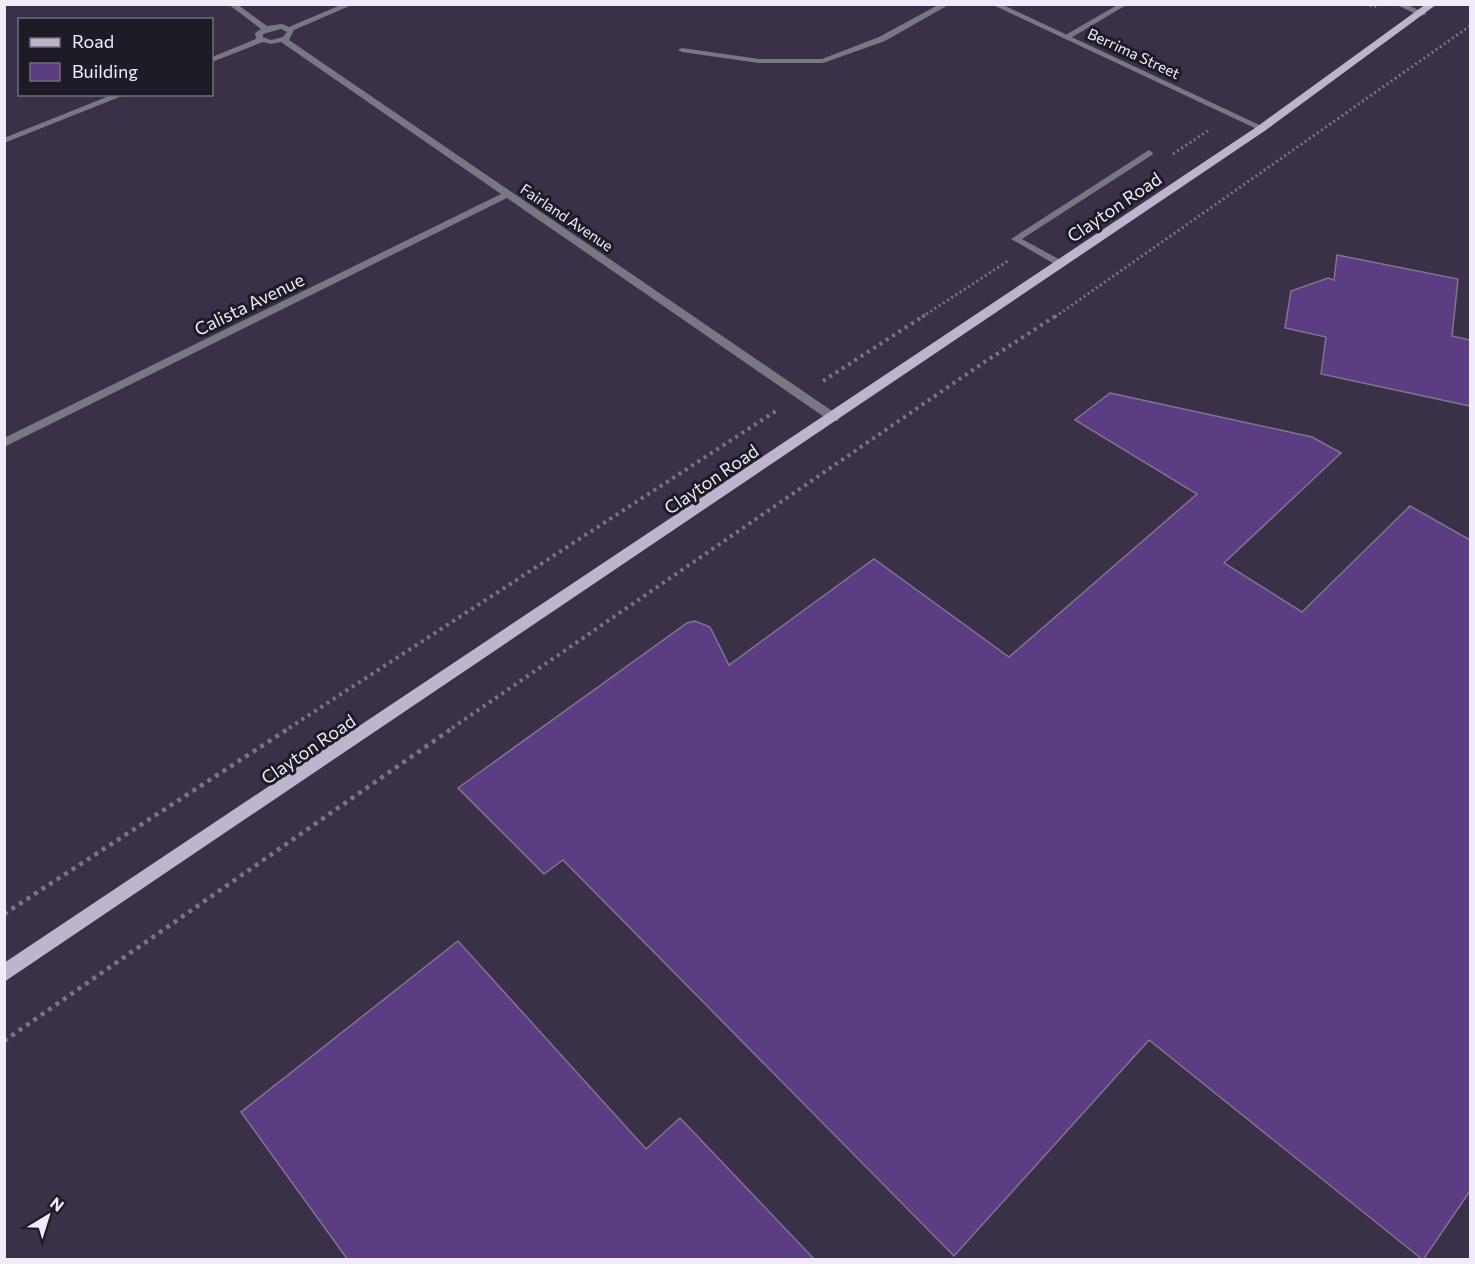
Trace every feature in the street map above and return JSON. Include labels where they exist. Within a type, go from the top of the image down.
[{"type":"main road","name":"Clayton Road","points":[[4,974],[834,418],[1262,128],[1428,9]]},
{"type":"street","points":[[231,4],[266,28]]},
{"type":"street","points":[[261,40],[259,33],[266,28],[282,26],[290,29],[351,4]]},
{"type":"street","points":[[682,50],[759,61],[823,61],[882,39],[947,4]]},
{"type":"street","name":"Berrima Street","points":[[994,4],[1262,128]]},
{"type":"street","points":[[1066,37],[1125,4]]},
{"type":"street","points":[[1398,4],[1428,9]]},
{"type":"street","points":[[213,60],[261,40],[271,42],[283,40],[290,35],[290,29]]},
{"type":"street","name":"Fairland Avenue","points":[[283,40],[834,418]]},
{"type":"street","points":[[4,141],[118,96]]},
{"type":"street","points":[[1061,264],[1016,239],[1149,153]]},
{"type":"street","name":"Calista Avenue","points":[[4,443],[508,194]]},
{"type":"path","points":[[1365,4],[1374,8],[1378,4]]},
{"type":"path","points":[[4,1041],[391,770],[953,383],[1023,339],[1470,26]]},
{"type":"path","points":[[1168,156],[1233,115]]},
{"type":"path","points":[[4,914],[1029,247]]},
{"type":"building","points":[[1337,255],[1458,279],[1452,336],[1470,340],[1470,406],[1321,374],[1326,337],[1285,328],[1291,291],[1328,278],[1334,280]]},
{"type":"building","points":[[1110,393],[1312,437],[1341,453],[1224,563],[1302,612],[1410,506],[1470,540],[1470,1191],[1423,1260],[1149,1040],[954,1256],[563,860],[544,874],[458,788],[687,623],[695,621],[710,627],[729,665],[874,559],[1009,657],[1197,494],[1075,420]]},
{"type":"building","points":[[458,941],[646,1149],[680,1118],[815,1260],[348,1260],[241,1112]]}]
